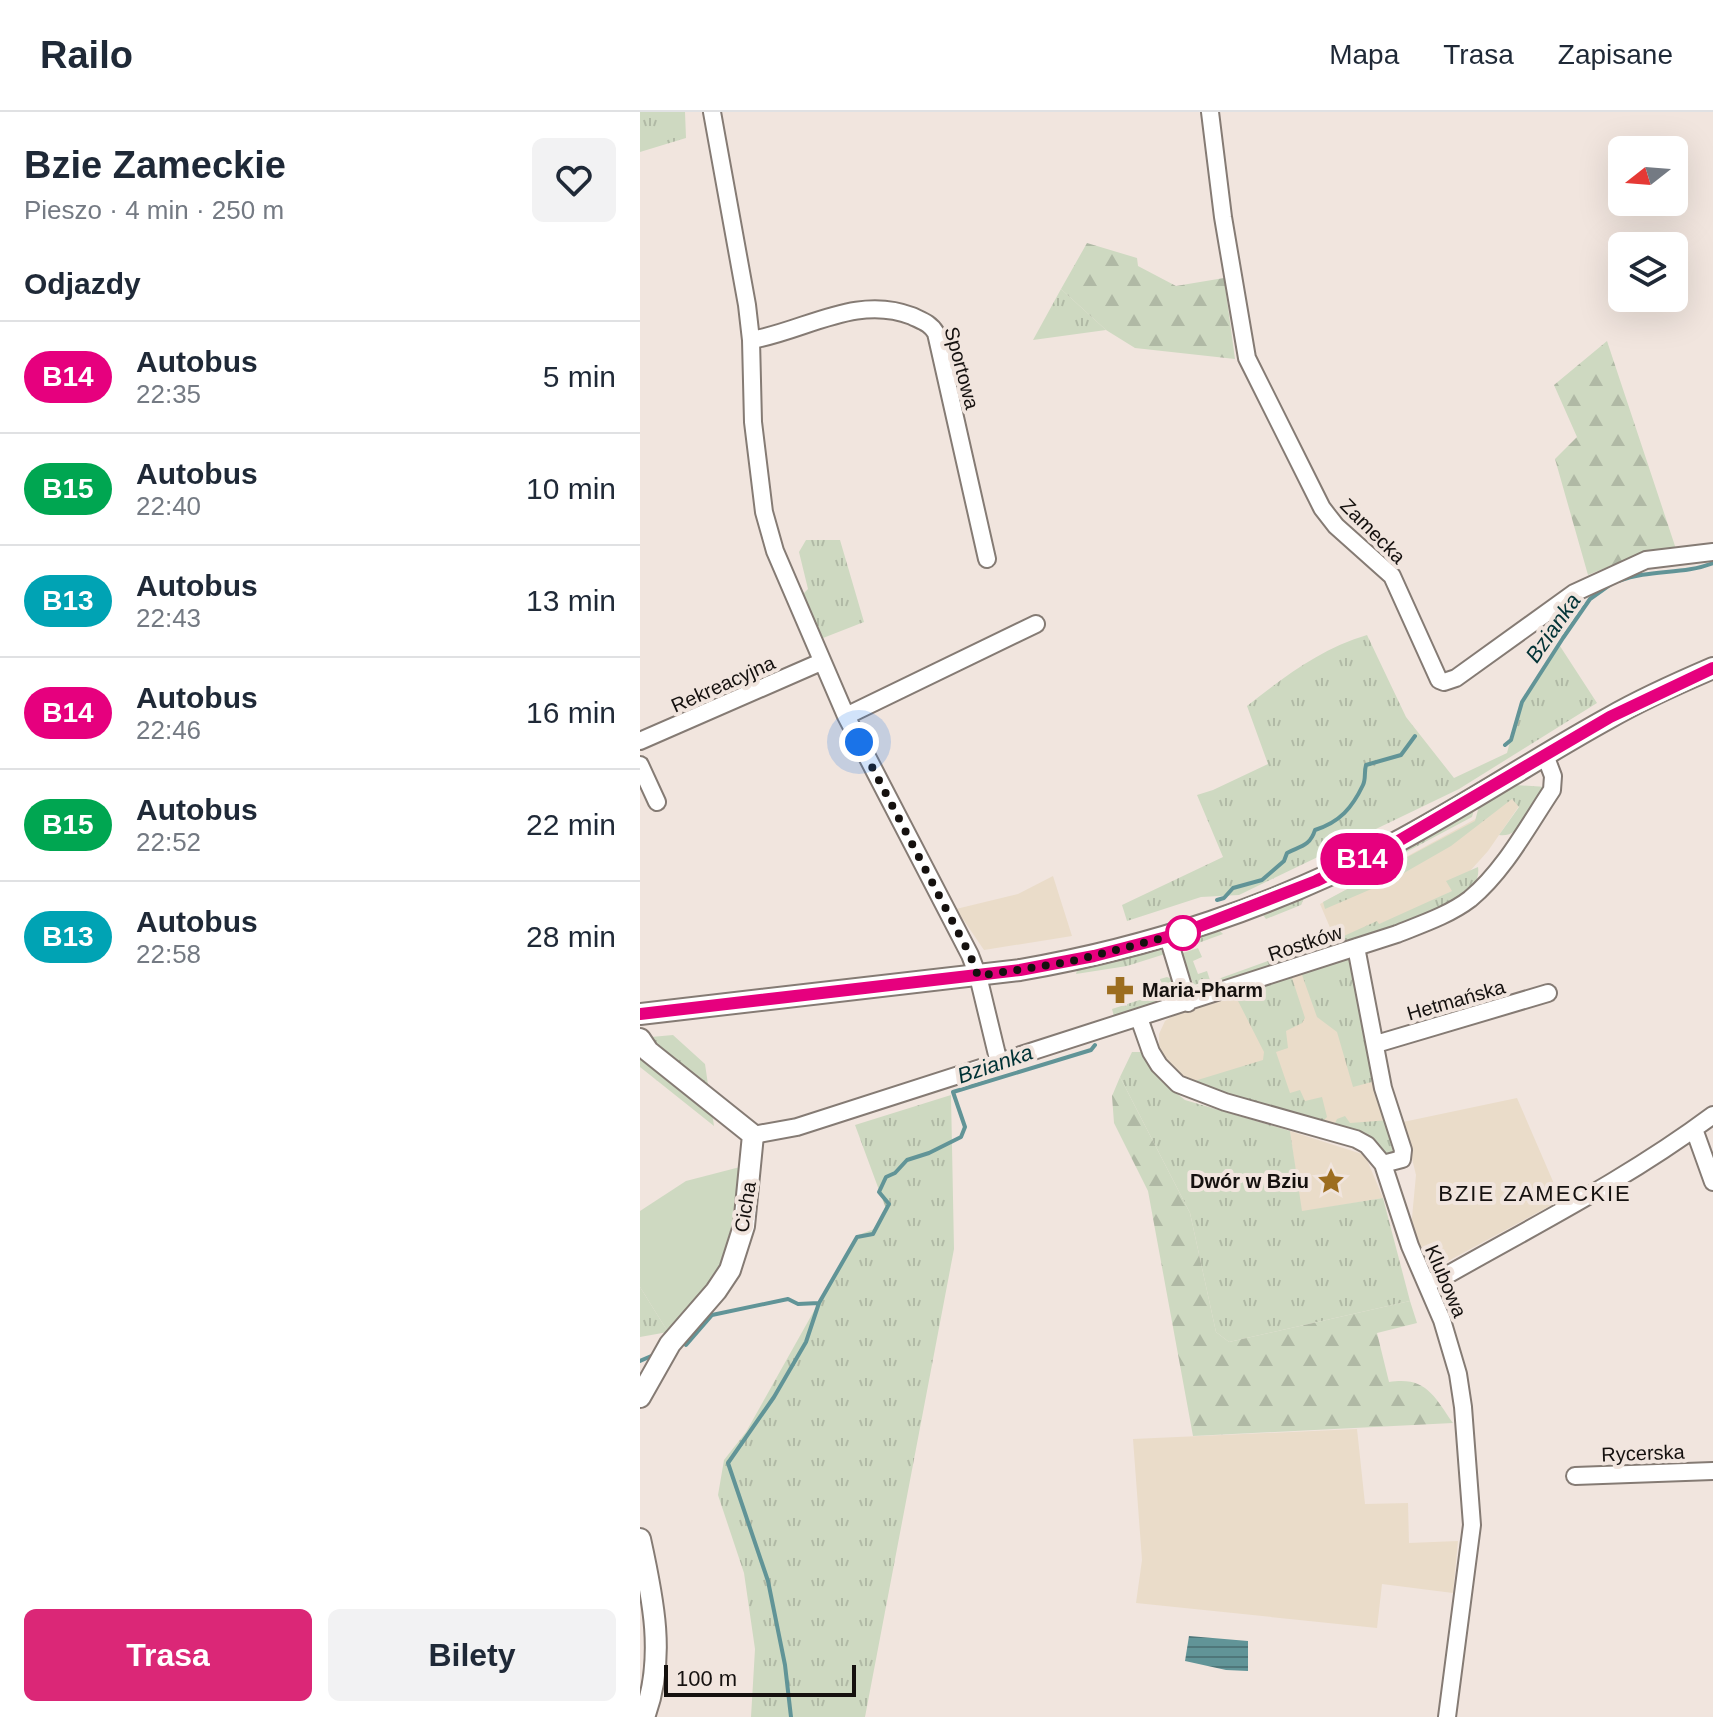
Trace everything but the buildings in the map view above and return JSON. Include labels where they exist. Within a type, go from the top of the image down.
[{"type":"street","points":[[712,112],[751,340],[753,422],[764,512],[775,551],[846,716],[970,955],[999,1063]]},
{"type":"street","name":"Zamecka","points":[[1210,112],[1223,217],[1247,358],[1322,508],[1336,526],[1392,576],[1439,680],[1456,678],[1574,593],[1646,560],[1713,552]]},
{"type":"street","name":"Sportowa","points":[[751,340],[783,334],[824,318],[868,307],[896,310],[932,326],[987,559]]},
{"type":"street","points":[[846,716],[1036,624]]},
{"type":"street","name":"Rekreacyjna","points":[[640,741],[821,662]]},
{"type":"street","points":[[640,1014],[978,976],[1068,962],[1168,937],[1243,911],[1395,843],[1610,717],[1713,668]]},
{"type":"street","name":"Rostków","points":[[753,1135],[797,1127],[1188,1003],[1397,934],[1444,914],[1486,884],[1552,790],[1553,776],[1545,755]]},
{"type":"street","points":[[640,765],[657,802]]},
{"type":"street","points":[[1168,937],[1188,1003]]},
{"type":"street","points":[[1139,1018],[1151,1052],[1178,1084],[1225,1102],[1356,1139],[1367,1145],[1383,1164],[1397,1161],[1404,1154],[1383,1088],[1356,947]]},
{"type":"street","name":"Hetmańska","points":[[1376,1044],[1548,993]]},
{"type":"street","points":[[640,1039],[648,1051],[753,1135]]},
{"type":"street","points":[[1427,1283],[1593,1195],[1713,1115]]},
{"type":"street","points":[[1694,1129],[1713,1182]]},
{"type":"street","name":"Cicha","points":[[640,1397],[670,1344],[730,1270],[744,1226],[753,1135]]},
{"type":"street","name":"Klubowa","points":[[1383,1164],[1407,1238],[1445,1330],[1458,1374],[1472,1525],[1447,1717]]},
{"type":"street","name":"Rycerska","points":[[1575,1476],[1713,1471]]},
{"type":"street","points":[[640,1539],[657,1641],[655,1674],[644,1717]]},
{"type":"shaded area","points":[[1512,799],[1519,806],[1488,851],[1452,891],[1347,937],[1334,937],[1320,904]]},
{"type":"shaded area","points":[[1053,876],[1072,936],[984,950],[956,909],[1018,894]]},
{"type":"shaded area","points":[[1349,957],[1390,1120],[1386,1156],[1371,1139],[1191,1085],[1169,1067],[1159,1052],[1159,1034],[1165,1021],[1181,1011]]},
{"type":"shaded area","points":[[1517,1098],[1561,1200],[1437,1267],[1424,1262],[1411,1228],[1416,1175],[1403,1122]]},
{"type":"shaded area","points":[[1290,1131],[1365,1155],[1383,1198],[1301,1212]]},
{"type":"shaded area","points":[[1357,1429],[1365,1504],[1408,1503],[1409,1543],[1458,1541],[1453,1593],[1382,1584],[1377,1628],[1136,1603],[1142,1560],[1133,1439]]},
{"type":"green space","points":[[640,112],[685,112],[686,138],[640,152]]},
{"type":"green space","points":[[1087,243],[1137,258],[1138,266],[1176,286],[1224,278],[1235,359],[1135,348],[1106,330],[1061,289]]},
{"type":"green space","points":[[1061,289],[1106,330],[1033,340]]},
{"type":"green space","points":[[1607,341],[1676,549],[1642,553],[1588,575],[1555,459],[1577,437],[1554,385]]},
{"type":"green space","points":[[806,540],[840,540],[864,622],[823,638],[803,594],[808,589],[799,552]]},
{"type":"green space","points":[[1367,635],[1406,717],[1454,778],[1507,753],[1520,703],[1558,643],[1597,703],[1459,789],[1239,895],[1201,897],[1127,921],[1122,905],[1223,857],[1197,795],[1268,764],[1247,706],[1318,656]]},
{"type":"green space","points":[[1515,785],[1547,787],[1528,819],[1515,832],[1499,835],[1519,807],[1512,799],[1451,846],[1390,881],[1325,909],[1323,902],[1475,821],[1479,806]]},
{"type":"green space","points":[[1476,803],[1472,817],[1346,884],[1341,882],[1361,867]]},
{"type":"green space","points":[[1478,867],[1475,883],[1445,908],[1337,944],[1330,939],[1335,940],[1377,921],[1379,924],[1452,891],[1446,881]]},
{"type":"green space","points":[[1304,898],[1301,905],[1266,919],[1260,911]]},
{"type":"green space","points":[[1217,928],[1223,934],[1179,950],[1185,939]]},
{"type":"green space","points":[[1327,939],[1335,945],[1298,959],[1291,952]]},
{"type":"green space","points":[[1158,948],[1165,954],[1127,966],[1076,974],[1078,967]]},
{"type":"green space","points":[[1198,948],[1202,957],[1193,961],[1198,974],[1207,971],[1210,980],[1194,985],[1180,954]]},
{"type":"green space","points":[[1282,956],[1280,965],[1200,990],[1196,987]]},
{"type":"green space","points":[[1349,957],[1354,960],[1379,1080],[1353,1087],[1337,1032],[1317,1017],[1302,975],[1303,971]]},
{"type":"green space","points":[[1288,976],[1292,978],[1305,1018],[1302,1023],[1286,1031],[1288,1048],[1276,1052],[1290,1093],[1300,1090],[1305,1101],[1322,1097],[1327,1117],[1321,1123],[1253,1105],[1191,1082],[1263,1060],[1264,1052],[1237,999],[1261,984]]},
{"type":"green space","points":[[1160,979],[1172,979],[1172,989],[1169,998],[1162,1004],[1115,1020],[1112,1009],[1161,993]]},
{"type":"green space","points":[[673,1035],[705,1064],[714,1126],[640,1067],[640,1038]]},
{"type":"green space","points":[[1132,1052],[1142,1052],[1162,1082],[1185,1100],[1290,1131],[1302,1211],[1383,1198],[1410,1301],[1229,1342],[1216,1332],[1190,1213],[1120,1077]]},
{"type":"green space","points":[[1120,1077],[1190,1213],[1216,1332],[1229,1342],[1410,1301],[1417,1323],[1377,1333],[1389,1382],[1412,1382],[1428,1390],[1453,1423],[1193,1436],[1148,1191],[1114,1123],[1112,1096]]},
{"type":"green space","points":[[951,1095],[954,1249],[865,1717],[751,1717],[755,1649],[744,1573],[718,1495],[724,1460],[746,1432],[856,1236],[874,1229],[886,1209],[855,1125]]},
{"type":"green space","points":[[1345,1116],[1350,1123],[1390,1120],[1401,1152],[1386,1156],[1371,1139],[1334,1125],[1337,1119]]},
{"type":"green space","points":[[740,1167],[731,1228],[718,1271],[668,1332],[640,1287],[640,1211],[686,1181]]},
{"type":"green space","points":[[640,1287],[668,1332],[640,1337]]},
{"type":"water","points":[[1189,1636],[1248,1641],[1248,1671],[1226,1670],[1185,1661]]},
{"type":"waterway","name":"Bzianka","points":[[1619,581],[1713,563]]},
{"type":"waterway","name":"Bzianka","points":[[1505,745],[1511,740],[1522,702],[1563,638],[1590,599],[1611,584]]},
{"type":"waterway","name":"Bzianka","points":[[1217,900],[1224,898],[1233,888],[1262,880],[1284,861],[1287,853],[1308,842],[1315,830],[1338,818],[1359,793],[1364,783],[1366,765],[1401,755],[1415,736]]},
{"type":"waterway","name":"Bzianka","points":[[686,1345],[712,1315],[788,1299],[798,1304],[819,1303],[857,1237],[873,1234],[889,1204],[879,1192],[886,1177],[895,1173],[907,1160],[961,1137],[965,1127],[953,1092],[1091,1050],[1095,1045]]},
{"type":"waterway","points":[[791,1717],[785,1665],[768,1581],[728,1463],[774,1397],[806,1342],[819,1303]]},
{"type":"waterway","name":"Bzianka","points":[[640,1361],[656,1354]]},
{"type":"bus line","name":"B14","points":[[640,1014],[1020,970],[1068,962],[1182,933],[1316,881],[1395,843],[1610,717],[1713,668]]},
{"type":"place","name":"Maria-Pharm","points":[[1120,990]]},
{"type":"place","name":"Dwór w Bziu","points":[[1331,1181]]},
{"type":"district","name":"BZIE ZAMECKIE","points":[[1535,1193]]},
{"type":"route","points":[[859,742],[978,976],[1068,962],[1183,933]]}]
